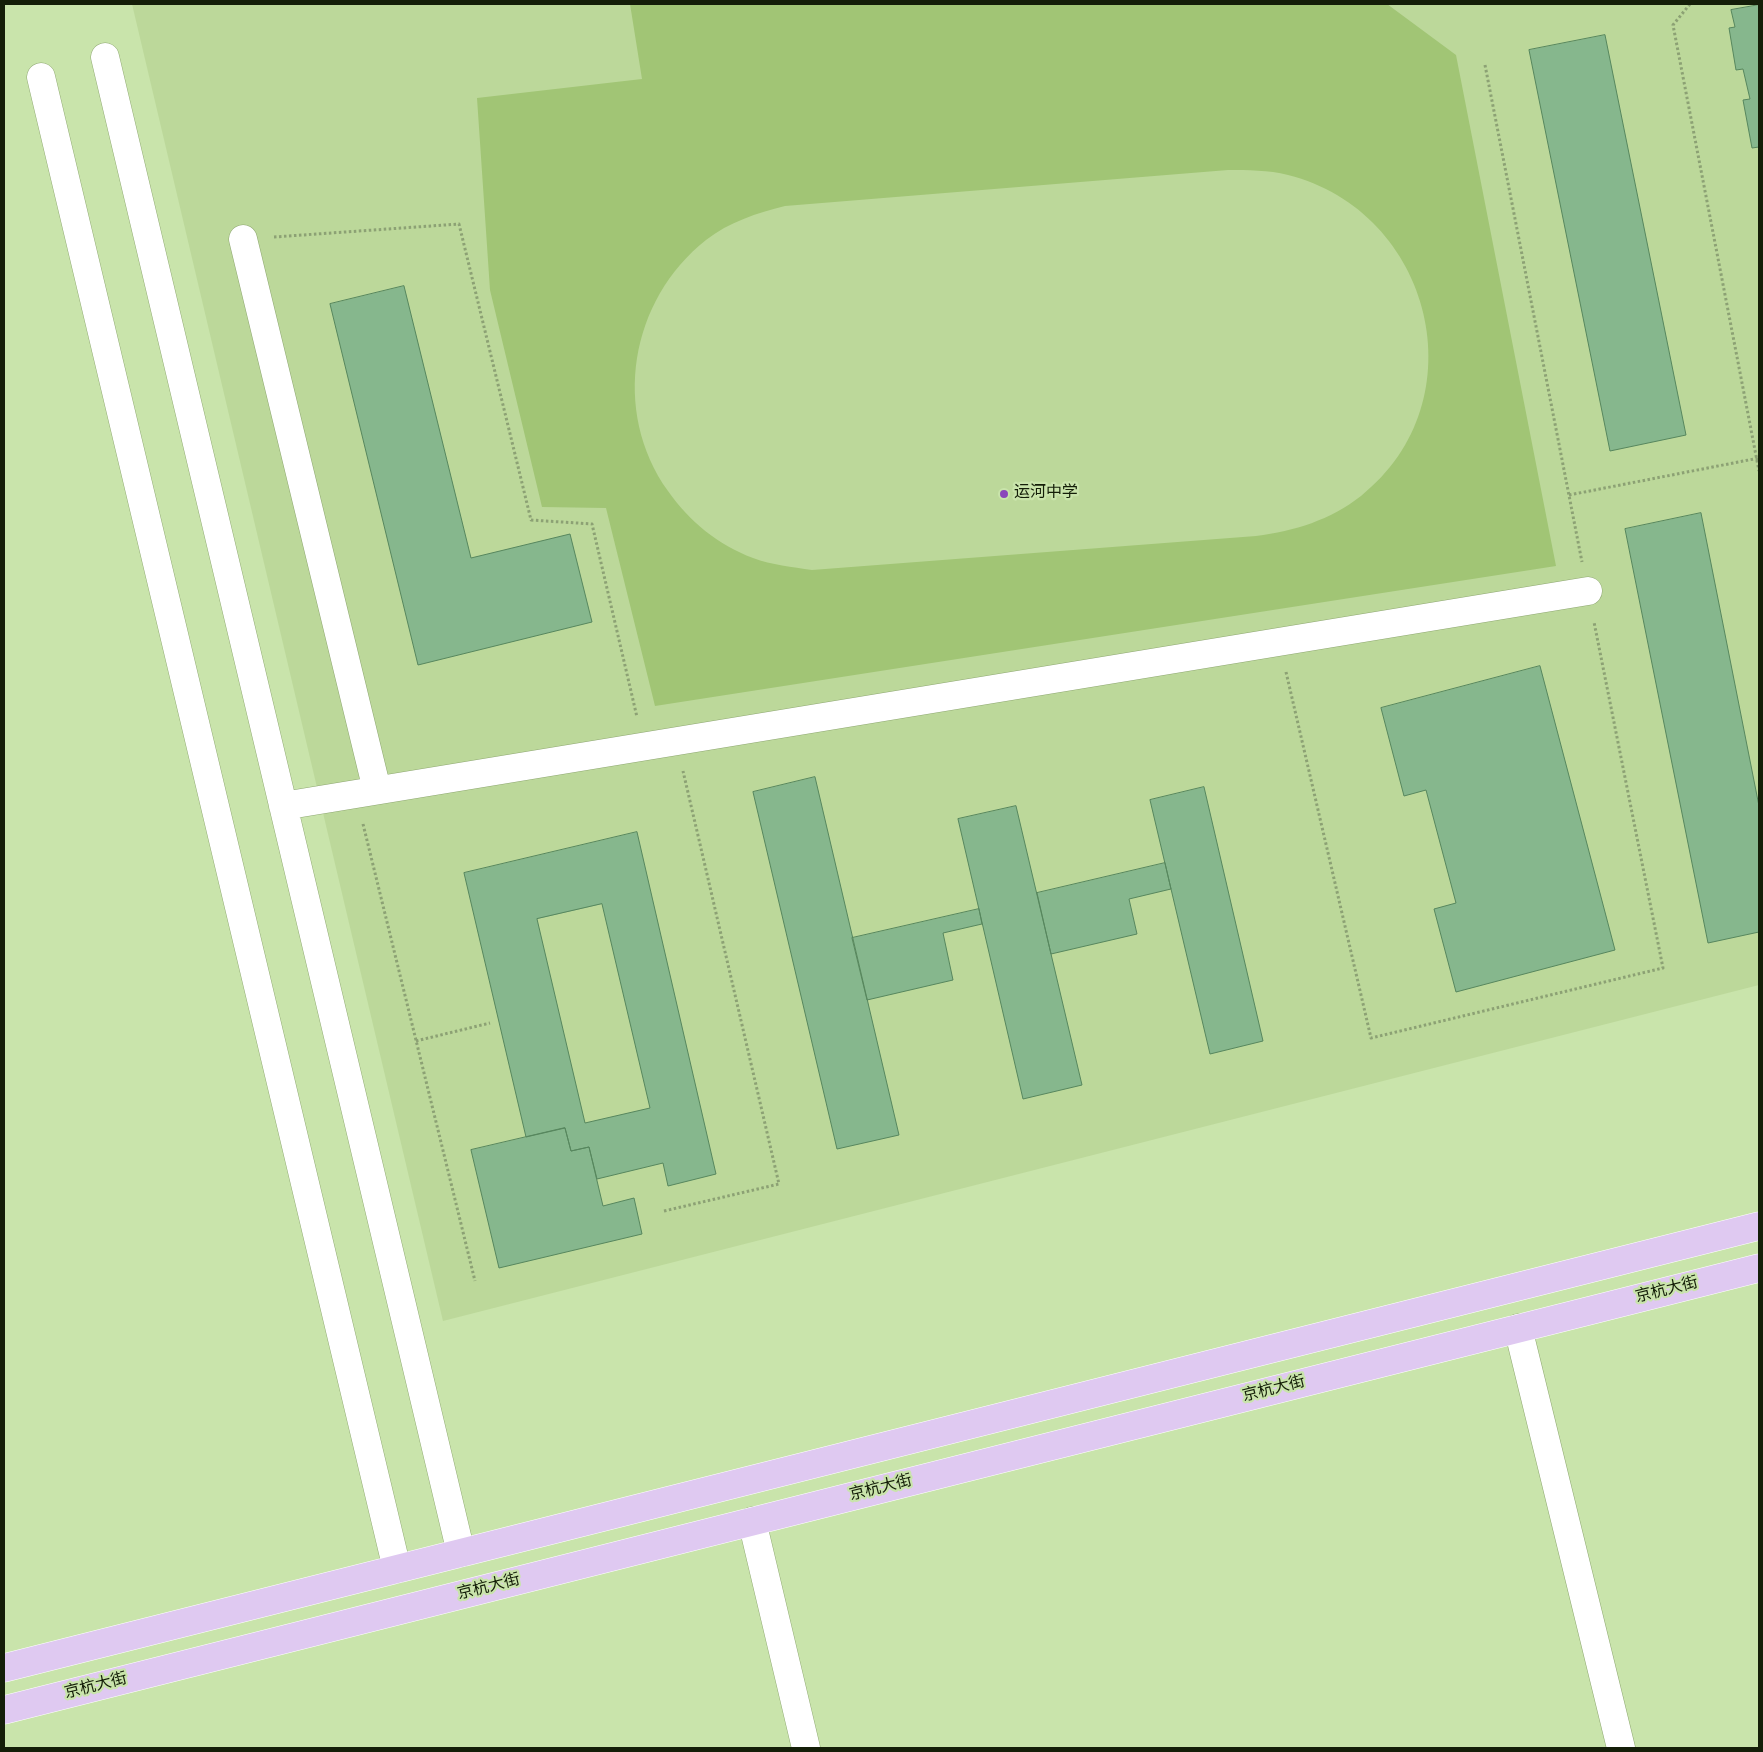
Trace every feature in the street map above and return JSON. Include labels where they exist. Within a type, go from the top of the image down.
[{"type":"main road","points":[[4,1668],[1759,1226]]},
{"type":"main road","name":"京杭大街","points":[[4,1710],[1759,1268]]},
{"type":"street","points":[[105,57],[461,1553]]},
{"type":"street","points":[[41,77],[397,1569]]},
{"type":"street","points":[[243,239],[366,792]]},
{"type":"street","points":[[283,806],[1588,591]]},
{"type":"street","points":[[1518,1328],[1621,1748]]},
{"type":"street","points":[[752,1521],[806,1748]]},
{"type":"path","points":[[1690,4],[1674,25],[1759,471]]},
{"type":"path","points":[[1279,642],[1371,1038],[1662,968],[1485,66]]},
{"type":"path","points":[[243,239],[459,224],[531,520],[592,524],[644,746]]},
{"type":"path","points":[[1570,495],[1758,459]]},
{"type":"path","points":[[664,1211],[779,1184],[676,741]]},
{"type":"path","points":[[366,792],[416,1041],[475,1281]]},
{"type":"path","points":[[416,1041],[490,1023]]},
{"type":"shaded area","name":"运河中学","points":[[132,4],[1759,4],[1759,985],[443,1321]]},
{"type":"shaded area","points":[[630,4],[1387,4],[1456,55],[1556,566],[655,706],[606,508],[542,507],[490,290],[477,98],[642,79]],"holes":[[[1228,170],[1280,173],[1337,195],[1377,227],[1406,267],[1424,313],[1429,362],[1420,411],[1398,456],[1361,496],[1337,512],[1312,523],[1256,536],[812,570],[782,566],[760,560],[740,553],[716,539],[695,522],[676,502],[650,460],[639,426],[635,392],[637,358],[646,325],[660,293],[680,265],[706,240],[724,228],[754,215],[785,206]]]},
{"type":"building","points":[[1759,5],[1759,147],[1752,148],[1743,100],[1750,99],[1743,69],[1736,70],[1729,28],[1735,27],[1731,10]]},
{"type":"building","points":[[1605,35],[1686,435],[1610,451],[1529,50]]},
{"type":"building","points":[[404,286],[471,558],[570,534],[592,622],[418,665],[330,304]]},
{"type":"building","points":[[1701,513],[1759,806],[1759,932],[1708,943],[1625,529]]},
{"type":"building","points":[[1540,666],[1615,950],[1456,992],[1434,909],[1456,903],[1426,790],[1404,796],[1381,708]]},
{"type":"building","points":[[815,777],[899,1135],[837,1149],[753,792]]},
{"type":"building","points":[[1204,787],[1263,1041],[1210,1054],[1150,800]]},
{"type":"building","points":[[1016,806],[1082,1085],[1023,1099],[958,819]]},
{"type":"building","points":[[637,832],[716,1174],[668,1186],[663,1163],[597,1179],[589,1147],[571,1151],[565,1128],[526,1137],[464,873]],"holes":[[[602,904],[650,1108],[585,1123],[537,919]]]},
{"type":"building","points":[[1165,863],[1171,889],[1129,899],[1137,934],[1051,954],[1037,893]]},
{"type":"building","points":[[979,909],[982,924],[943,933],[953,980],[867,1000],[852,938]]},
{"type":"building","points":[[565,1128],[571,1151],[589,1147],[603,1206],[634,1198],[642,1234],[499,1268],[471,1150]]},
{"type":"place","name":"运河中学","points":[[1004,494]]}]
